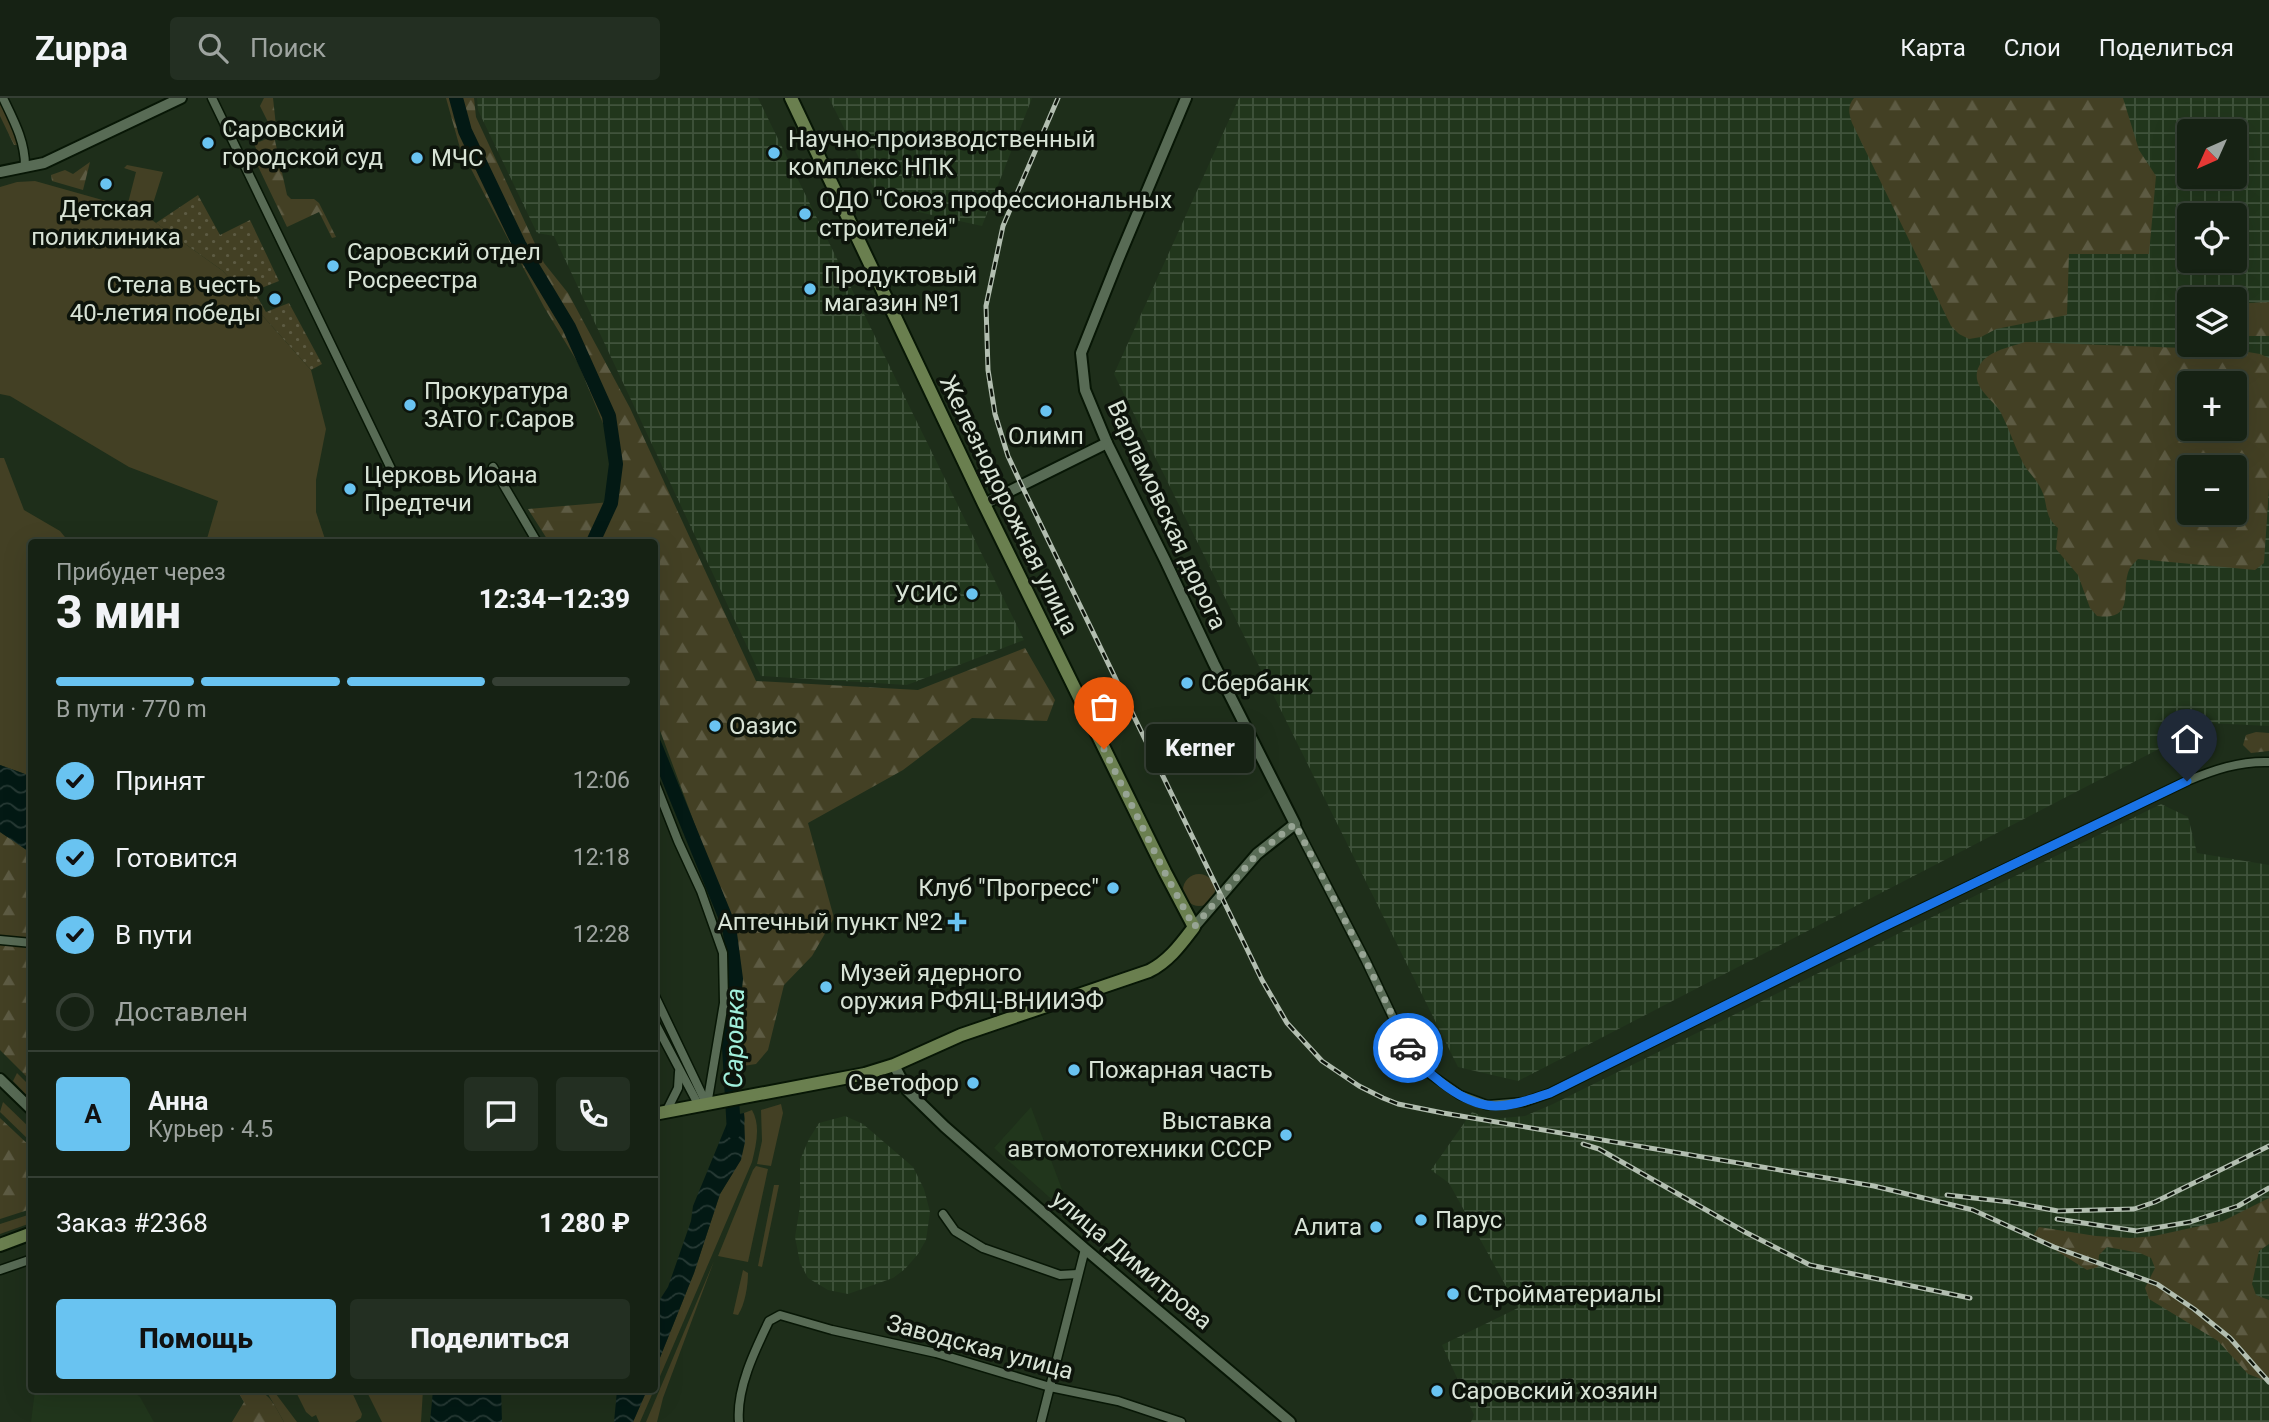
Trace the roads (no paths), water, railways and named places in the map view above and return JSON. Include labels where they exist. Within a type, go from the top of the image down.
[{"type":"main road","name":"Железнодорожная улица","points":[[791,98],[984,504],[1194,927]]},
{"type":"main road","points":[[660,1113],[865,1074],[894,1065],[961,1035],[1149,971],[1166,960],[1194,927]]},
{"type":"main road","points":[[0,1245],[28,1234]]},
{"type":"street","points":[[3,98],[21,135],[25,166]]},
{"type":"street","points":[[0,172],[57,158],[181,98]]},
{"type":"street","points":[[212,98],[395,477]]},
{"type":"street","name":"Варламовская дорога","points":[[1186,98],[1081,353],[1086,390],[1107,443],[1213,664],[1295,824]]},
{"type":"street","points":[[984,504],[1107,443]]},
{"type":"street","points":[[493,467],[535,539]]},
{"type":"street","points":[[1194,927],[1257,854],[1295,824],[1408,1049],[1430,1074],[1460,1095],[1487,1105],[1524,1102],[1550,1093],[1895,921],[2187,781],[2224,766],[2255,761],[2269,762]]},
{"type":"street","points":[[658,790],[701,891],[723,953],[724,1003],[708,1104]]},
{"type":"street","points":[[0,940],[28,943]]},
{"type":"street","points":[[658,1002],[708,1104]]},
{"type":"street","points":[[658,1029],[679,1069],[708,1104]]},
{"type":"street","name":"улица Димитрова","points":[[894,1065],[907,1090],[955,1135],[1290,1422]]},
{"type":"street","points":[[660,1113],[678,1088],[679,1069]]},
{"type":"street","points":[[0,1079],[28,1106]]},
{"type":"street","points":[[943,1214],[955,1231],[983,1248],[1060,1275],[1079,1274]]},
{"type":"street","points":[[1041,1422],[1085,1249]]},
{"type":"street","points":[[0,1270],[28,1260]]},
{"type":"street","name":"Заводская улица","points":[[739,1422],[744,1387],[769,1321],[780,1315],[832,1330],[936,1353],[1050,1387],[1118,1401],[1181,1422]]},
{"type":"water","points":[[0,765],[28,776],[28,851],[0,832]]},
{"type":"water","points":[[744,1113],[745,1142],[741,1160],[720,1194],[694,1273],[658,1363],[658,1302],[668,1287],[691,1221],[693,1206],[730,1116]]},
{"type":"water","points":[[433,1393],[501,1393],[502,1422],[430,1422]]},
{"type":"water","points":[[617,1393],[646,1393],[633,1422],[614,1422]]},
{"type":"waterway","name":"Саровка","points":[[456,98],[465,131],[519,244],[569,327],[609,416],[616,464],[611,503],[594,539]]},
{"type":"waterway","name":"Саровка","points":[[658,753],[729,926],[736,979],[729,1047],[734,1132]]},
{"type":"railway","points":[[1058,98],[1003,226],[986,306],[988,370],[995,414],[1008,456],[1021,484],[1262,980],[1287,1023],[1322,1061],[1359,1086],[1398,1104],[1874,1186],[1973,1210],[2054,1247],[2157,1284],[2230,1338],[2269,1382]]},
{"type":"railway","points":[[1583,1144],[1599,1149],[1745,1232],[1810,1265],[1970,1298]]},
{"type":"railway","points":[[1947,1195],[2058,1211],[2134,1209],[2155,1202],[2269,1146]]},
{"type":"railway","points":[[2057,1219],[2137,1231],[2190,1222],[2238,1206],[2269,1188]]},
{"type":"place","name":"Саровский городской суд","points":[[208,143]]},
{"type":"place","name":"Научно-производственный комплекс НПК","points":[[774,153]]},
{"type":"place","name":"МЧС","points":[[417,158]]},
{"type":"place","name":"Детская поликлиника","points":[[106,184]]},
{"type":"place","name":"ОДО \"Союз профессиональных строителей\"","points":[[805,214]]},
{"type":"place","name":"Саровский отдел Росреестра","points":[[333,266]]},
{"type":"place","name":"Продуктовый магазин №1","points":[[810,289]]},
{"type":"place","name":"Стела в честь 40-летия победы","points":[[275,299]]},
{"type":"place","name":"Прокуратура ЗАТО г.Саров","points":[[410,405]]},
{"type":"place","name":"Олимп","points":[[1046,411]]},
{"type":"place","name":"Церковь Иоана Предтечи","points":[[350,489]]},
{"type":"place","name":"УСИС","points":[[972,594]]},
{"type":"place","name":"Сбербанк","points":[[1187,683]]},
{"type":"place","name":"Оазис","points":[[715,726]]},
{"type":"place","name":"Kerner","points":[[1104,749]]},
{"type":"place","name":"Клуб \"Прогресс\"","points":[[1113,888]]},
{"type":"place","name":"Аптечный пункт №2","points":[[957,922]]},
{"type":"place","name":"Музей ядерного оружия РФЯЦ-ВНИИЭФ","points":[[826,987]]},
{"type":"place","name":"Пожарная часть","points":[[1074,1070]]},
{"type":"place","name":"Светофор","points":[[973,1083]]},
{"type":"place","name":"Выставка автомототехники СССР","points":[[1286,1135]]},
{"type":"place","name":"Парус","points":[[1421,1220]]},
{"type":"place","name":"Алита","points":[[1376,1227]]},
{"type":"place","name":"Стройматериалы","points":[[1453,1294]]},
{"type":"place","name":"Саровский хозяин","points":[[1437,1391]]}]
